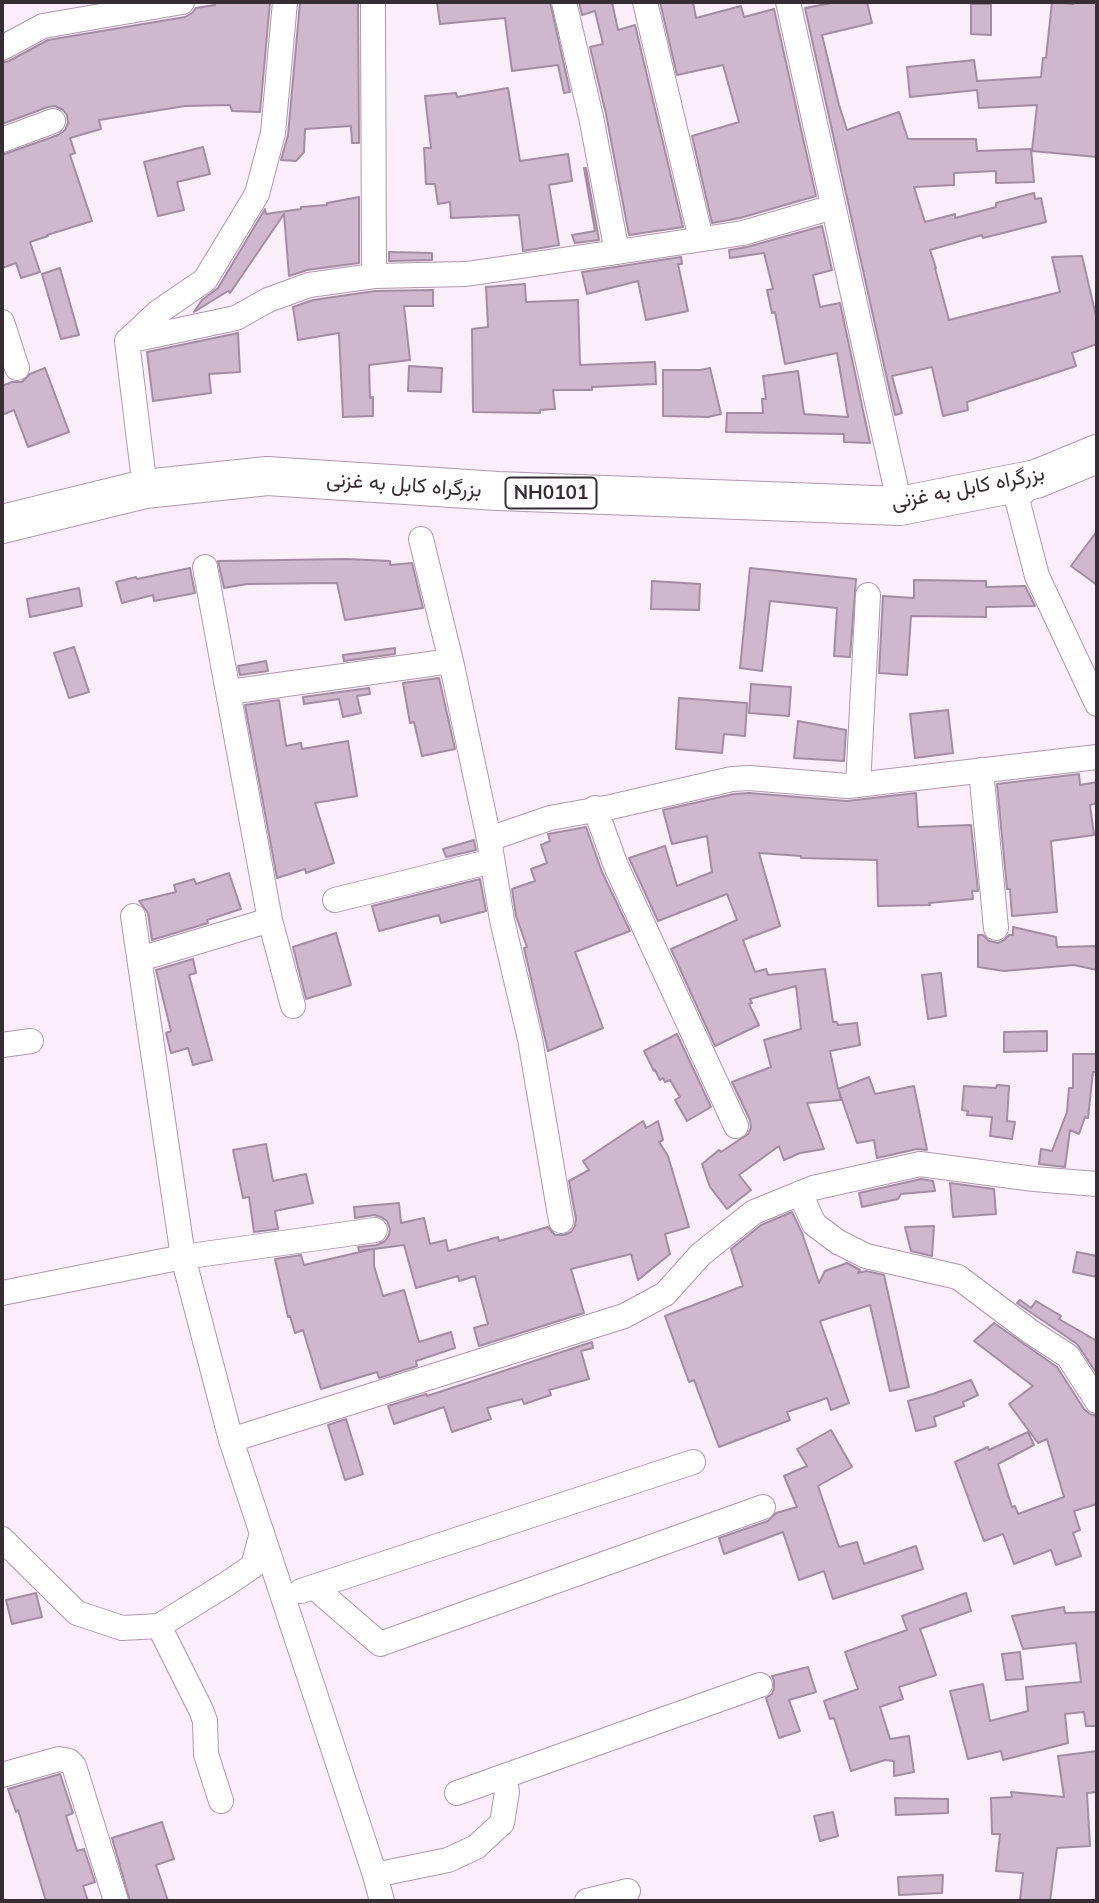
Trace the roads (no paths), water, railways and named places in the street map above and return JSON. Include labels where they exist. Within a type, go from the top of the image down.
[{"type":"highway","name":"بزرگراه کابل به غزنی","points":[[2,524],[145,489],[267,475],[498,491],[900,506],[1036,479],[1097,454]]},
{"type":"street","points":[[2,48],[43,26],[181,2]]},
{"type":"street","points":[[127,341],[157,313],[205,280],[257,194],[273,133],[285,2]]},
{"type":"street","points":[[373,2],[374,275]]},
{"type":"street","points":[[564,2],[591,117],[617,252]]},
{"type":"street","points":[[645,2],[701,239]]},
{"type":"street","points":[[788,2],[900,506]]},
{"type":"street","points":[[2,140],[53,121]]},
{"type":"street","points":[[127,341],[236,318],[268,300],[309,285],[374,275],[466,274],[617,252],[743,233],[833,207]]},
{"type":"street","points":[[2,322],[17,368]]},
{"type":"street","points":[[127,341],[145,489]]},
{"type":"street","points":[[1036,479],[1017,499],[1037,576],[1097,705]]},
{"type":"street","points":[[421,539],[451,661],[491,850],[502,920],[530,1039],[561,1221]]},
{"type":"street","points":[[205,567],[271,920],[293,1006]]},
{"type":"street","points":[[858,785],[868,595]]},
{"type":"street","points":[[229,692],[451,661]]},
{"type":"street","points":[[335,900],[491,850],[550,818],[732,779],[848,786],[1097,757]]},
{"type":"street","points":[[981,770],[996,928]]},
{"type":"street","points":[[595,808],[615,866],[736,1126]]},
{"type":"street","points":[[133,916],[183,1257],[231,1440],[382,1901]]},
{"type":"street","points":[[140,959],[271,920]]},
{"type":"street","points":[[2,1045],[31,1041]]},
{"type":"street","points":[[231,1440],[624,1316],[665,1294],[701,1254],[754,1212],[813,1188],[920,1164],[1097,1184]]},
{"type":"street","points":[[800,1193],[814,1224],[838,1242],[866,1256],[958,1278],[1068,1356],[1097,1401]]},
{"type":"street","points":[[2,1293],[183,1257],[374,1230]]},
{"type":"street","points":[[284,1597],[693,1462]]},
{"type":"street","points":[[314,1587],[380,1644],[763,1507]]},
{"type":"street","points":[[2,1539],[76,1613],[122,1628],[159,1626],[228,1583],[253,1566],[262,1533]]},
{"type":"street","points":[[159,1626],[205,1721],[206,1754],[221,1801]]},
{"type":"street","points":[[457,1793],[760,1685]]},
{"type":"street","points":[[2,1774],[59,1759],[69,1761],[74,1766],[116,1901]]},
{"type":"street","points":[[375,1875],[448,1860],[476,1847],[502,1823],[507,1793],[504,1776]]},
{"type":"street","points":[[587,1901],[628,1891]]}]
